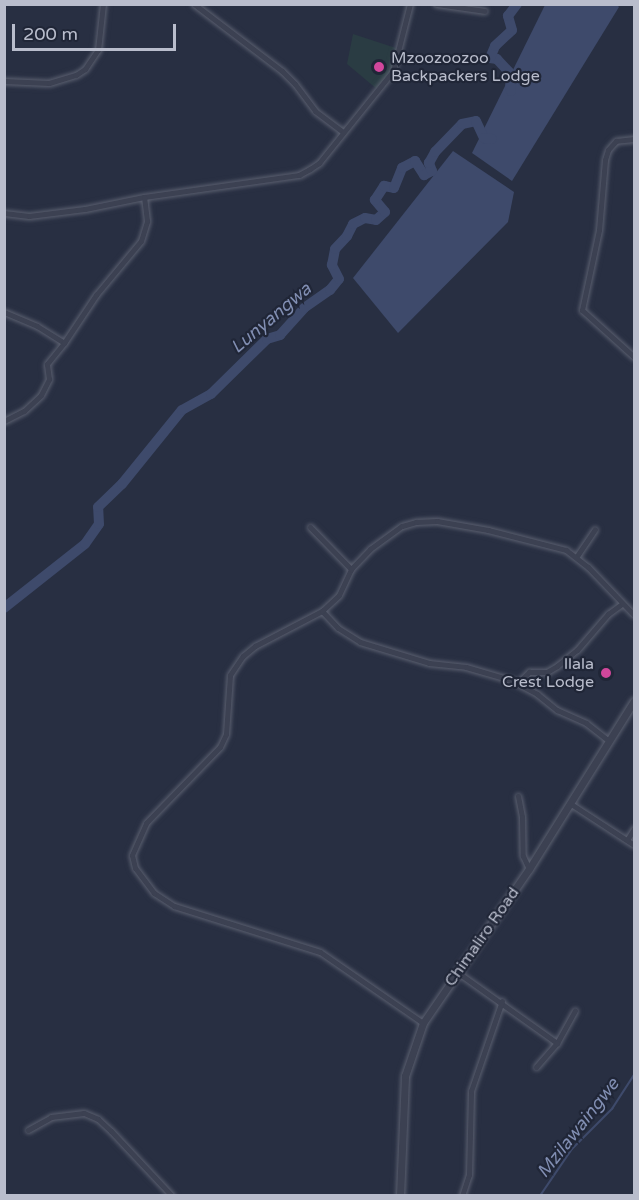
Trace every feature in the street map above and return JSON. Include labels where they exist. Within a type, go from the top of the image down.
[{"type":"street","points":[[4,81],[49,83],[76,75],[85,69],[98,50],[103,4]]},
{"type":"street","points":[[194,4],[296,84],[315,111],[343,132]]},
{"type":"street","points":[[4,213],[29,216],[85,209],[144,197],[299,175],[319,163],[393,71],[410,4]]},
{"type":"street","points":[[436,4],[485,11]]},
{"type":"street","points":[[634,140],[616,141],[608,150],[605,160],[600,231],[582,310],[634,357]]},
{"type":"street","points":[[4,421],[24,411],[41,394],[49,379],[46,366],[64,344],[96,295],[141,241],[147,221],[144,197]]},
{"type":"street","points":[[4,312],[37,326],[64,344]]},
{"type":"street","points":[[423,1023],[320,952],[174,906],[154,892],[135,868],[132,855],[146,823],[220,747],[226,734],[230,675],[236,665],[255,646],[322,611],[339,595],[351,569],[389,532],[416,522],[437,521],[488,530],[566,550],[577,556],[634,615]]},
{"type":"street","points":[[310,527],[351,569]]},
{"type":"street","points":[[577,556],[596,530]]},
{"type":"street","points":[[518,683],[529,672],[547,672],[557,666],[577,650],[608,614],[622,604]]},
{"type":"street","points":[[322,611],[343,632],[360,642],[429,663],[470,668],[518,683],[557,710],[586,723],[609,741]]},
{"type":"street","name":"Chimaliro Road","points":[[400,1196],[405,1076],[423,1023],[529,869],[634,701]]},
{"type":"street","points":[[518,796],[522,817],[523,856],[529,869]]},
{"type":"street","points":[[571,804],[634,845]]},
{"type":"street","points":[[627,840],[634,829]]},
{"type":"street","points":[[457,972],[557,1042]]},
{"type":"street","points":[[462,1196],[470,1175],[471,1091],[501,1001]]},
{"type":"street","points":[[536,1067],[557,1042],[575,1011]]},
{"type":"street","points":[[28,1130],[51,1117],[84,1113],[111,1131],[172,1196]]},
{"type":"shaded area","points":[[353,34],[399,49],[397,61],[378,90],[347,64]]},
{"type":"water","points":[[545,5],[617,5],[619,7],[512,181],[472,153]]},
{"type":"water","points":[[453,151],[514,192],[508,222],[398,333],[353,278]]},
{"type":"waterway","name":"Lunyangwa","points":[[511,91],[509,72],[497,59],[490,58],[495,46],[512,30],[508,16],[517,4]]},
{"type":"waterway","name":"Lunyangwa","points":[[4,608],[85,544],[99,524],[98,507],[122,484],[182,410],[211,394],[267,339],[280,335],[304,308],[330,290],[339,279],[332,265],[335,249],[347,236],[353,224],[365,218],[376,220],[385,212],[375,200],[384,186],[394,188],[402,168],[415,161],[424,175],[432,171],[429,163],[435,152],[462,124],[476,121],[484,138],[492,139]]},
{"type":"waterway","name":"Mzilawaingwe","points":[[540,1196],[572,1149],[612,1109],[634,1075]]},
{"type":"place","name":"Mzoozoozoo Backpackers Lodge","points":[[379,67]]},
{"type":"place","name":"Ilala Crest Lodge","points":[[606,673]]}]
